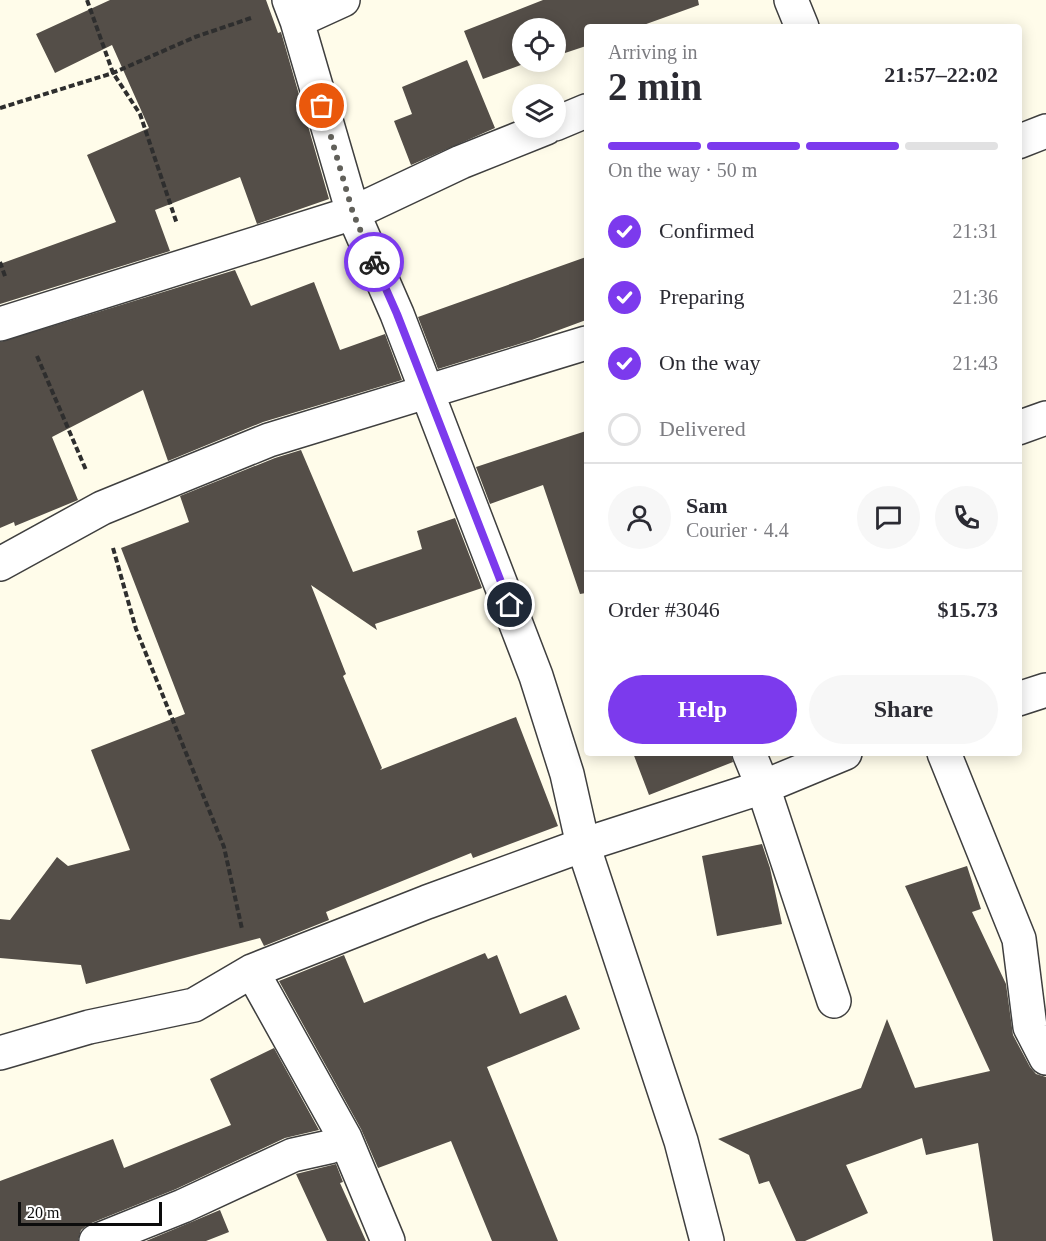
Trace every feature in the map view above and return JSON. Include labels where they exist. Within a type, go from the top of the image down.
[{"type":"street","points":[[343,0],[293,11],[353,213],[397,314],[536,675],[567,774],[583,845],[681,1141],[707,1241]]},
{"type":"street","points":[[791,0],[801,24]]},
{"type":"street","points":[[566,119],[584,112]]},
{"type":"street","points":[[1022,140],[1046,131]]},
{"type":"street","points":[[10,320],[353,213],[461,162],[521,138]]},
{"type":"street","points":[[0,564],[102,508],[269,440],[584,344]]},
{"type":"street","points":[[1022,427],[1046,418]]},
{"type":"street","points":[[1022,698],[1046,690]]},
{"type":"street","points":[[750,756],[763,787],[834,1001]]},
{"type":"street","points":[[0,1053],[89,1027],[194,1005],[252,971],[427,902],[583,845],[763,787],[838,756]]},
{"type":"street","points":[[945,756],[1019,939],[1030,1027],[1046,1058]]},
{"type":"street","points":[[252,971],[345,1138],[388,1241]]},
{"type":"street","points":[[96,1241],[183,1206],[293,1155],[328,1147],[345,1138]]},
{"type":"path","points":[[87,0],[113,73],[140,114],[192,264]]},
{"type":"path","points":[[0,108],[113,73],[195,37],[279,9],[293,11]]},
{"type":"path","points":[[0,262],[10,320],[102,508],[136,629],[224,847],[252,971]]},
{"type":"building","points":[[110,0],[266,0],[278,33],[281,32],[329,199],[257,224],[240,177],[155,210],[170,251],[0,304],[0,264],[116,222],[87,155],[149,128],[112,45],[55,73],[36,34]]},
{"type":"building","points":[[543,0],[698,0],[699,5],[646,24],[584,24],[584,47],[566,53],[566,18],[512,18],[512,68],[483,79],[464,31]]},
{"type":"building","points":[[467,60],[495,128],[411,165],[394,121],[412,114],[402,87]]},
{"type":"building","points":[[584,258],[584,321],[532,340],[438,369],[418,317]]},
{"type":"building","points":[[235,270],[251,306],[314,282],[340,350],[385,334],[402,380],[263,422],[168,461],[143,390],[52,437],[78,500],[15,526],[14,522],[0,528],[0,342]]},
{"type":"building","points":[[584,432],[584,593],[580,594],[543,485],[490,504],[476,467]]},
{"type":"building","points":[[301,450],[353,572],[422,549],[417,531],[455,518],[482,588],[375,624],[377,630],[311,585],[346,674],[343,676],[382,768],[380,770],[516,717],[558,826],[473,858],[471,853],[326,912],[329,920],[264,946],[260,938],[86,984],[81,965],[0,958],[0,919],[10,920],[57,857],[68,866],[130,850],[91,750],[185,714],[121,548],[189,522],[180,496]]},
{"type":"building","points":[[634,756],[732,756],[733,762],[649,795]]},
{"type":"building","points":[[762,844],[770,868],[782,924],[717,936],[702,856]]},
{"type":"building","points":[[967,866],[981,909],[972,912],[1006,984],[1013,1035],[1030,1067],[1036,1074],[1046,1077],[1046,1241],[993,1241],[978,1143],[926,1155],[922,1138],[846,1165],[868,1213],[805,1241],[796,1241],[769,1181],[759,1184],[749,1155],[718,1139],[861,1088],[887,1019],[915,1088],[990,1071],[905,886]]},
{"type":"building","points":[[485,953],[488,959],[497,955],[520,1014],[566,995],[580,1029],[487,1067],[558,1241],[492,1241],[451,1141],[378,1168],[361,1129],[279,981],[344,955],[364,1003]]},
{"type":"building","points":[[274,1048],[319,1130],[285,1138],[176,1189],[89,1224],[81,1230],[78,1241],[0,1241],[0,1181],[113,1139],[124,1168],[231,1125],[210,1079]]},
{"type":"building","points":[[336,1164],[343,1182],[340,1183],[366,1241],[327,1241],[296,1174]]},
{"type":"building","points":[[220,1210],[229,1232],[206,1241],[146,1241]]},
{"type":"way so far","points":[[322,106],[353,213],[374,262]]},
{"type":"route","points":[[374,262],[397,314],[510,605]]}]
